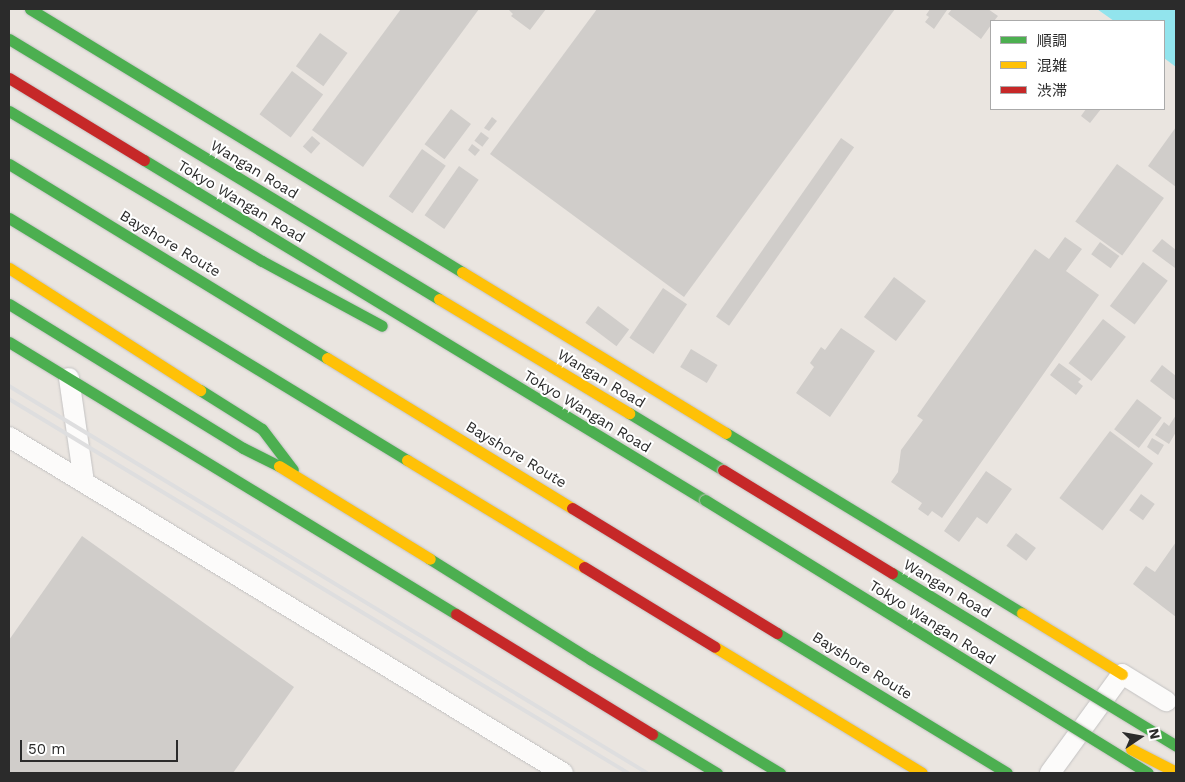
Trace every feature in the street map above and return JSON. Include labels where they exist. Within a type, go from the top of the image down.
[{"type":"main road","points":[[30,9],[1122,674]]},
{"type":"main road","name":"Wangan Road","points":[[9,39],[1176,746]]},
{"type":"main road","name":"Tokyo Wangan Road","points":[[9,78],[613,446],[705,500],[1148,773]]},
{"type":"main road","points":[[9,111],[262,261],[392,331]]},
{"type":"main road","name":"Bayshore Route","points":[[9,164],[1007,773]]},
{"type":"main road","points":[[9,218],[922,773]]},
{"type":"main road","points":[[9,268],[262,429],[298,476]]},
{"type":"main road","points":[[9,304],[243,448],[298,476],[590,659],[780,773]]},
{"type":"main road","points":[[9,342],[717,773]]},
{"type":"main road","points":[[479,378],[613,446]]},
{"type":"main road","points":[[1077,730],[1144,754],[1176,772]]},
{"type":"street","points":[[69,378],[84,482]]},
{"type":"street","points":[[9,436],[563,773]]},
{"type":"street","points":[[1050,773],[1122,674],[1166,701]]},
{"type":"water","points":[[1097,9],[1176,9],[1176,67],[1165,59],[1165,20],[1113,20]]},
{"type":"building","points":[[401,9],[479,9],[363,167],[312,130]]},
{"type":"building","points":[[508,9],[546,9],[530,30],[511,16],[513,14]]},
{"type":"building","points":[[597,9],[895,9],[684,297],[490,154]]},
{"type":"building","points":[[930,9],[947,10],[934,29],[925,22],[929,17],[926,15]]},
{"type":"building","points":[[952,9],[988,9],[998,16],[995,20],[990,20],[990,26],[981,39],[948,14]]},
{"type":"building","points":[[320,33],[348,53],[323,86],[296,66]]},
{"type":"building","points":[[292,71],[323,94],[291,138],[260,114]]},
{"type":"building","points":[[451,109],[471,124],[444,159],[425,144]]},
{"type":"building","points":[[1085,110],[1100,110],[1090,123],[1081,116]]},
{"type":"building","points":[[492,117],[497,121],[489,131],[484,128]]},
{"type":"building","points":[[1176,127],[1176,187],[1148,166]]},
{"type":"building","points":[[481,132],[489,138],[482,147],[474,141]]},
{"type":"building","points":[[312,136],[320,143],[311,154],[303,147]]},
{"type":"building","points":[[841,138],[854,147],[729,326],[716,317]]},
{"type":"building","points":[[472,144],[480,150],[475,156],[468,150]]},
{"type":"building","points":[[422,149],[446,166],[412,213],[389,197]]},
{"type":"building","points":[[1117,164],[1164,198],[1122,256],[1075,221]]},
{"type":"building","points":[[459,166],[479,180],[444,229],[425,215]]},
{"type":"building","points":[[1065,237],[1082,249],[1066,271],[1099,295],[942,518],[932,511],[928,516],[918,509],[922,503],[891,482],[898,472],[901,450],[923,420],[917,416],[1035,249],[1049,259]]},
{"type":"building","points":[[1162,239],[1176,250],[1175,268],[1152,251]]},
{"type":"building","points":[[1100,242],[1119,256],[1111,268],[1091,254]]},
{"type":"building","points":[[1143,262],[1168,281],[1135,325],[1110,306]]},
{"type":"building","points":[[894,277],[926,301],[896,341],[864,317]]},
{"type":"building","points":[[663,288],[687,304],[653,354],[629,338]]},
{"type":"building","points":[[598,306],[629,329],[617,346],[585,323]]},
{"type":"building","points":[[1103,319],[1126,337],[1091,381],[1069,363]]},
{"type":"building","points":[[841,328],[875,351],[830,417],[796,393],[814,367],[810,363],[821,347],[825,350]]},
{"type":"building","points":[[691,349],[718,365],[707,383],[680,367]]},
{"type":"building","points":[[1059,363],[1081,379],[1078,382],[1083,386],[1076,395],[1050,375]]},
{"type":"building","points":[[1162,365],[1176,376],[1176,401],[1150,381]]},
{"type":"building","points":[[1137,399],[1162,418],[1139,448],[1114,429]]},
{"type":"building","points":[[1176,415],[1176,432],[1169,444],[1155,435],[1164,422],[1169,426]]},
{"type":"building","points":[[1110,431],[1153,463],[1103,531],[1059,498]]},
{"type":"building","points":[[1152,438],[1164,445],[1158,455],[1147,447]]},
{"type":"building","points":[[986,471],[1012,489],[987,524],[977,517],[959,542],[944,531]]},
{"type":"building","points":[[1141,494],[1155,504],[1143,520],[1129,510]]},
{"type":"building","points":[[1016,533],[1036,548],[1026,561],[1006,546]]},
{"type":"building","points":[[82,536],[294,687],[233,773],[9,773],[9,640]]},
{"type":"building","points":[[1176,542],[1176,617],[1133,584],[1146,566],[1155,572]]},
{"type":"railway","points":[[9,386],[647,773]]},
{"type":"railway","points":[[9,399],[628,773]]},
{"type":"traffic: fast","points":[[30,9],[462,272]]},
{"type":"traffic: fast","points":[[9,39],[439,299]]},
{"type":"traffic: fast","points":[[9,111],[262,261],[382,326]]},
{"type":"traffic: fast","points":[[144,160],[705,500]]},
{"type":"traffic: fast","points":[[9,164],[327,358]]},
{"type":"traffic: fast","points":[[9,218],[407,460]]},
{"type":"traffic: fast","points":[[9,304],[243,448],[279,466]]},
{"type":"traffic: fast","points":[[9,342],[456,614]]},
{"type":"traffic: fast","points":[[200,390],[262,429],[293,470]]},
{"type":"traffic: fast","points":[[629,413],[723,470]]},
{"type":"traffic: fast","points":[[726,433],[1022,613]]},
{"type":"traffic: fast","points":[[705,500],[1148,773]]},
{"type":"traffic: fast","points":[[430,559],[590,659],[780,773]]},
{"type":"traffic: fast","points":[[892,573],[1176,746]]},
{"type":"traffic: fast","points":[[777,633],[1007,773]]},
{"type":"traffic: fast","points":[[652,734],[717,773]]},
{"type":"traffic: slow","points":[[9,268],[200,390]]},
{"type":"traffic: slow","points":[[462,272],[726,433]]},
{"type":"traffic: slow","points":[[439,299],[629,413]]},
{"type":"traffic: slow","points":[[327,358],[572,508]]},
{"type":"traffic: slow","points":[[407,460],[584,567]]},
{"type":"traffic: slow","points":[[279,466],[430,559]]},
{"type":"traffic: slow","points":[[1022,613],[1122,674]]},
{"type":"traffic: slow","points":[[715,647],[922,773]]},
{"type":"traffic: slow","points":[[1131,749],[1176,772]]},
{"type":"traffic: jam","points":[[9,78],[144,160]]},
{"type":"traffic: jam","points":[[723,470],[892,573]]},
{"type":"traffic: jam","points":[[572,508],[777,633]]},
{"type":"traffic: jam","points":[[584,567],[715,647]]},
{"type":"traffic: jam","points":[[456,614],[652,734]]}]
